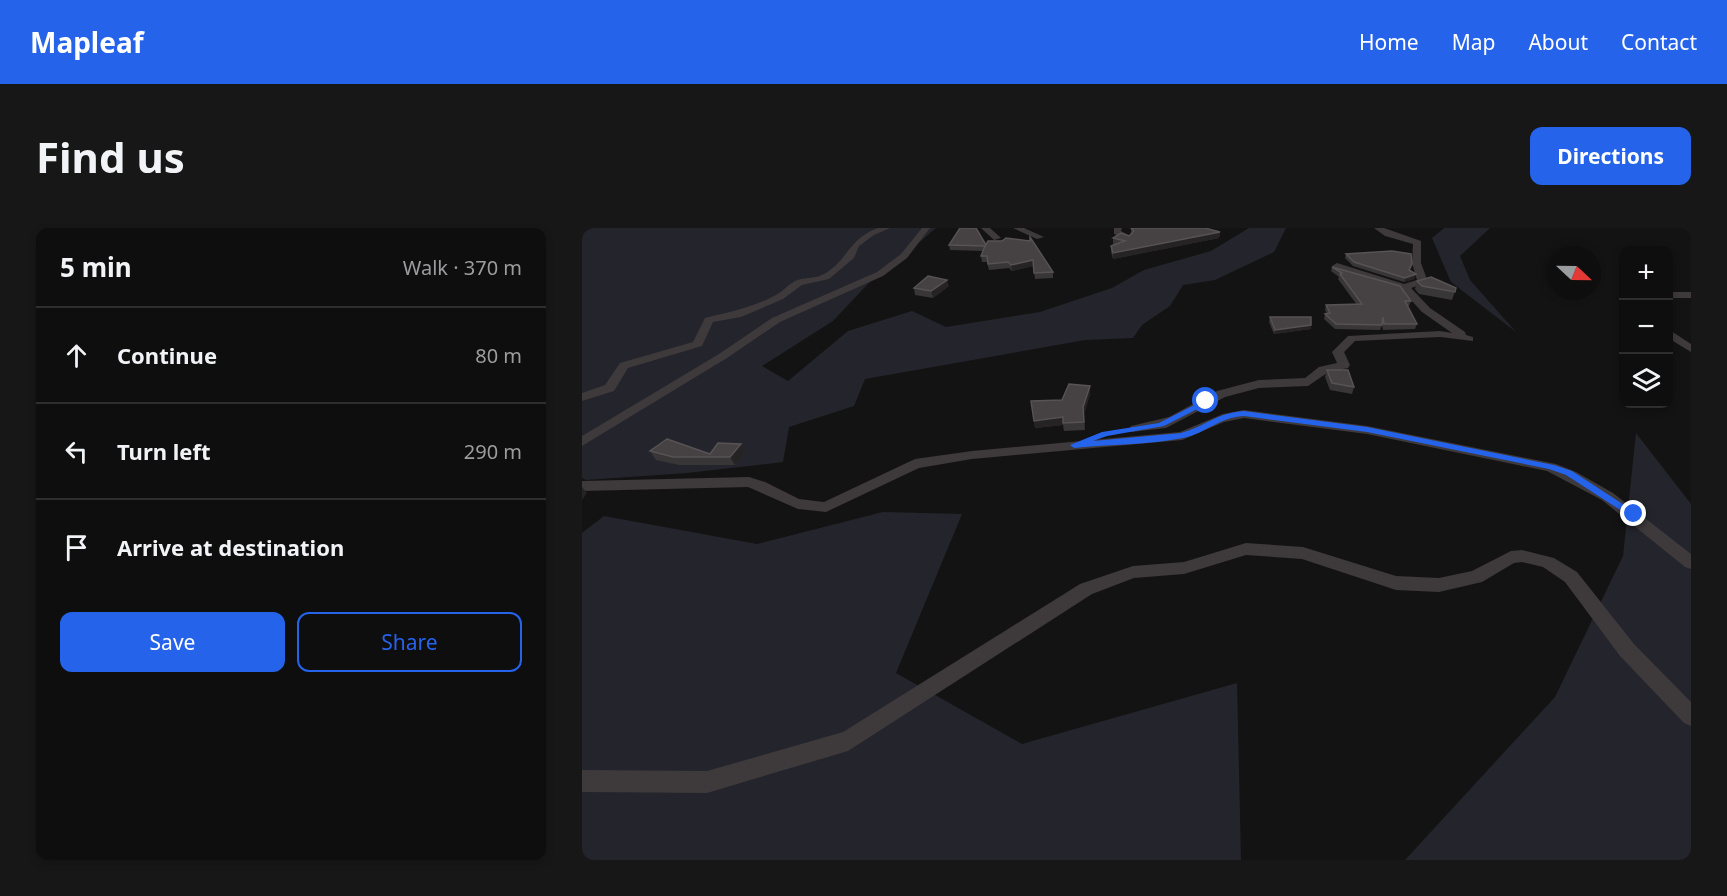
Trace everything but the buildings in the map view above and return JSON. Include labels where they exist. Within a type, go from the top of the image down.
[{"type":"street","points":[[582,397],[610,388],[624,366],[698,344],[709,320],[737,315],[779,297],[799,283],[826,277],[851,256],[855,245],[871,232],[886,228]]},
{"type":"street","points":[[582,442],[723,356],[776,320],[880,274],[904,256],[926,228]]},
{"type":"street","points":[[985,228],[997,238]]},
{"type":"street","points":[[1017,228],[1040,237]]},
{"type":"street","points":[[1118,228],[1117,232],[1128,237]]},
{"type":"street","points":[[1378,228],[1388,234],[1418,243],[1414,255],[1423,282],[1404,287]]},
{"type":"street","points":[[1074,445],[1105,434],[1161,425],[1221,394],[1259,384],[1308,382],[1323,370],[1344,365],[1338,352],[1352,338],[1440,334],[1468,339],[1426,310],[1404,287],[1337,266]]},
{"type":"street","points":[[1673,295],[1691,294]]},
{"type":"street","points":[[1673,336],[1691,349]]},
{"type":"street","points":[[582,486],[749,482],[760,485],[796,505],[810,508],[826,507],[902,468],[915,464],[972,454],[1182,436],[1229,414],[1244,414],[1367,430],[1551,467],[1569,473],[1634,514],[1691,563]]},
{"type":"street","points":[[582,781],[707,782],[848,741],[1086,589],[1132,572],[1184,568],[1246,549],[1304,553],[1353,572],[1396,583],[1439,585],[1476,577],[1511,557],[1522,556],[1548,562],[1571,577],[1627,650],[1691,716]]},
{"type":"shaded area","points":[[582,228],[936,228],[907,253],[881,270],[833,321],[762,366],[788,381],[848,331],[912,311],[946,327],[1040,312],[1112,288],[1144,270],[1211,251],[1249,228],[1286,228],[1274,252],[1215,280],[1183,285],[1170,306],[1142,325],[1133,338],[1085,340],[865,379],[854,406],[789,427],[783,462],[687,473],[586,480],[582,478]]},
{"type":"shaded area","points":[[1444,228],[1490,228],[1460,256],[1470,280],[1516,332],[1451,282],[1432,238]]},
{"type":"shaded area","points":[[1636,433],[1691,504],[1691,860],[1405,860],[1555,697],[1623,556]]},
{"type":"shaded area","points":[[883,512],[962,514],[896,673],[1022,744],[1237,683],[1241,860],[582,860],[582,533],[604,516],[757,544]]},
{"type":"route","points":[[1206,401],[1161,425],[1105,434],[1074,445],[1182,436],[1229,414],[1244,414],[1367,430],[1551,467],[1569,473],[1634,514]]}]
